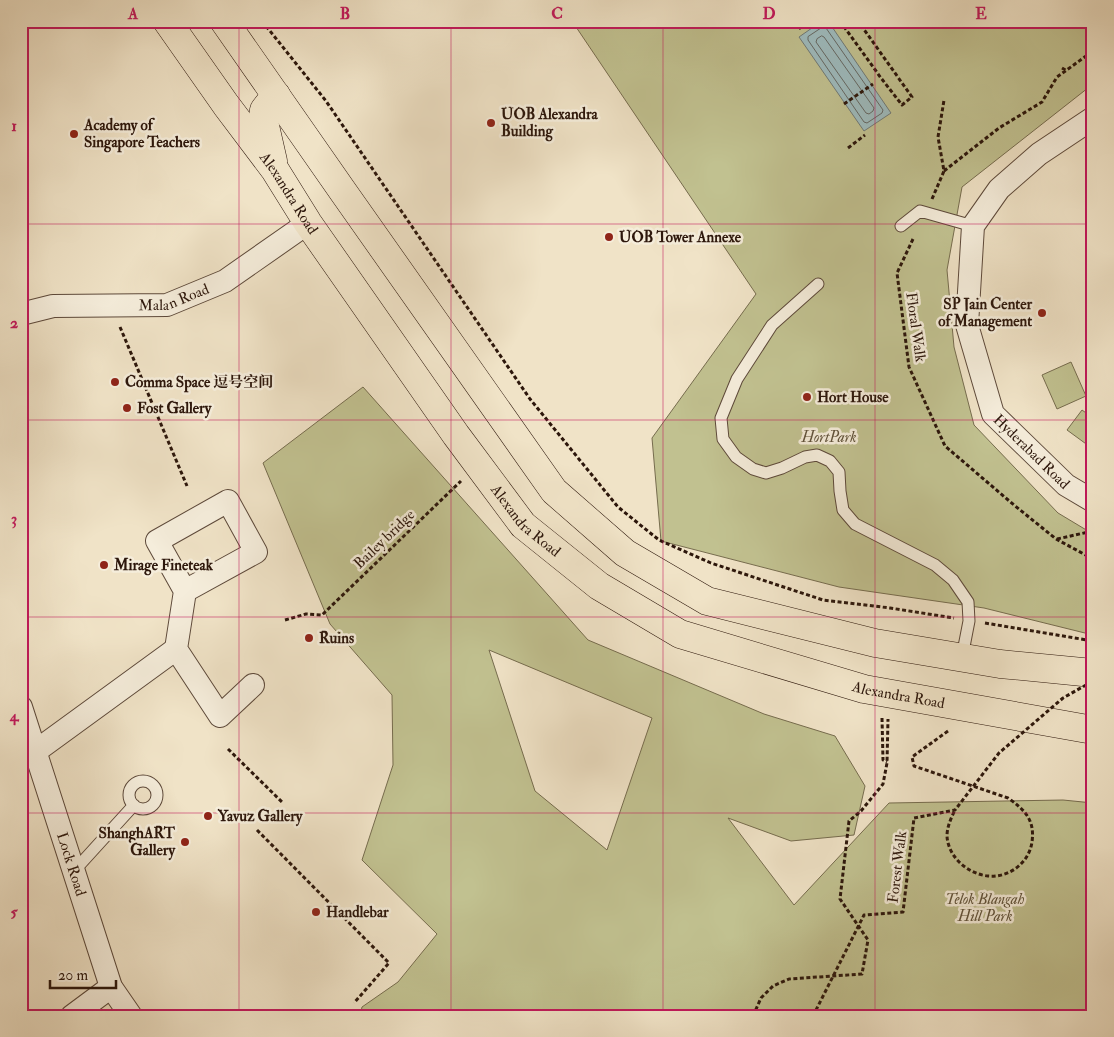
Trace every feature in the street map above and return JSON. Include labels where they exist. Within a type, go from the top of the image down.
[{"type":"main road","name":"Alexandra Road","points":[[166,21],[226,106],[275,170],[308,224],[456,434],[523,525],[599,586],[680,634],[846,684],[864,689],[1093,730]]},
{"type":"main road","points":[[224,21],[554,491],[625,553],[707,601],[875,643],[1000,664],[1093,673]]},
{"type":"main road","points":[[275,170],[263,117],[264,110],[276,95]]},
{"type":"street","points":[[973,226],[999,189],[1039,154],[1093,118]]},
{"type":"street","name":"Malan Road","points":[[21,314],[54,306],[167,305],[225,280],[308,224]]},
{"type":"street","name":"Hyderabad Road","points":[[973,226],[967,325],[993,414],[1066,485],[1093,501]]},
{"type":"street","points":[[185,591],[176,649],[220,716],[253,685]]},
{"type":"street","points":[[36,751],[176,649]]},
{"type":"street","name":"Lock Road","points":[[21,707],[112,986],[131,1016]]},
{"type":"street","points":[[72,1016],[112,986]]},
{"type":"lane","points":[[901,226],[920,211],[973,226]]},
{"type":"lane","points":[[818,284],[772,325],[737,379],[721,418],[723,439],[736,457],[753,469],[766,472],[782,468],[805,457],[817,455],[830,461],[839,472],[843,510],[855,524],[935,565],[953,580],[968,602],[969,621],[962,658]]},
{"type":"lane","points":[[74,871],[134,805]]},
{"type":"path","points":[[262,21],[326,101],[530,399],[618,507],[659,540],[711,563],[823,600],[890,608],[1093,641]]},
{"type":"path","points":[[795,21],[801,29]]},
{"type":"path","points":[[840,21],[902,105],[912,97],[858,21]]},
{"type":"path","points":[[944,100],[938,137],[944,171],[999,128],[1042,102],[1057,77],[1093,51]]},
{"type":"path","points":[[1062,68],[1067,71]]},
{"type":"path","points":[[844,104],[874,84]]},
{"type":"path","points":[[848,148],[865,135]]},
{"type":"path","name":"Floral Walk","points":[[944,171],[897,273],[909,366],[945,446],[1056,539],[1093,559]]},
{"type":"path","points":[[112,305],[186,486]]},
{"type":"path","name":"Bailey bridge","points":[[286,620],[306,614],[322,615],[462,480]]},
{"type":"path","points":[[1056,539],[1093,531]]},
{"type":"path","points":[[948,731],[912,757],[914,766],[1008,798],[1021,807],[1028,816],[1032,826],[1032,846],[1018,868],[1008,873],[989,876],[977,873],[964,866],[953,855],[947,836],[950,820],[955,810],[999,753],[1063,698],[1093,681]]},
{"type":"path","points":[[882,718],[883,760],[887,763]]},
{"type":"path","points":[[753,1016],[761,998],[773,986],[789,979],[862,974],[868,940],[840,899],[849,821],[861,811],[884,784],[887,763],[888,719]]},
{"type":"path","points":[[228,749],[283,803]]},
{"type":"path","name":"Forest Walk","points":[[815,1016],[814,1014],[864,915],[902,912],[914,818],[955,810]]},
{"type":"path","points":[[257,830],[389,964],[354,1003]]},
{"type":"green space","name":"HortPark","points":[[572,21],[1093,21],[1093,84],[962,187],[947,270],[954,347],[974,425],[1058,513],[1093,534],[1093,635],[984,608],[839,587],[661,541],[652,438],[756,294]]},
{"type":"green space","points":[[1071,362],[1086,396],[1057,409],[1042,375]]},
{"type":"green space","name":"Telok Blangah Hill Park","points":[[363,387],[588,640],[764,714],[835,736],[865,786],[854,835],[791,841],[728,818],[794,905],[889,803],[1063,800],[1093,803],[1093,1016],[360,1016],[362,1007],[398,982],[437,934],[362,860],[393,765],[392,695],[330,624],[263,463]],"holes":[[[489,650],[652,718],[607,850],[535,791]]]},
{"type":"green space","points":[[1082,410],[1093,418],[1093,449],[1067,430]]},
{"type":"water","points":[[822,21],[828,21],[891,113],[864,131],[799,37]]},
{"type":"place","name":"UOB Alexandra Building","points":[[491,123]]},
{"type":"place","name":"Academy of Singapore Teachers","points":[[74,134]]},
{"type":"place","name":"UOB Tower Annexe","points":[[609,237]]},
{"type":"place","name":"SP Jain Center of Management","points":[[1042,313]]},
{"type":"place","name":"Comma Space 逗号空间","points":[[115,382]]},
{"type":"place","name":"Hort House","points":[[807,397]]},
{"type":"place","name":"Fost Gallery","points":[[127,408]]},
{"type":"place","name":"Mirage Fineteak","points":[[104,565]]},
{"type":"place","name":"Ruins","points":[[309,638]]},
{"type":"place","name":"Yavuz Gallery","points":[[208,816]]},
{"type":"place","name":"ShanghART Gallery","points":[[185,842]]},
{"type":"place","name":"Handlebar","points":[[316,912]]}]
